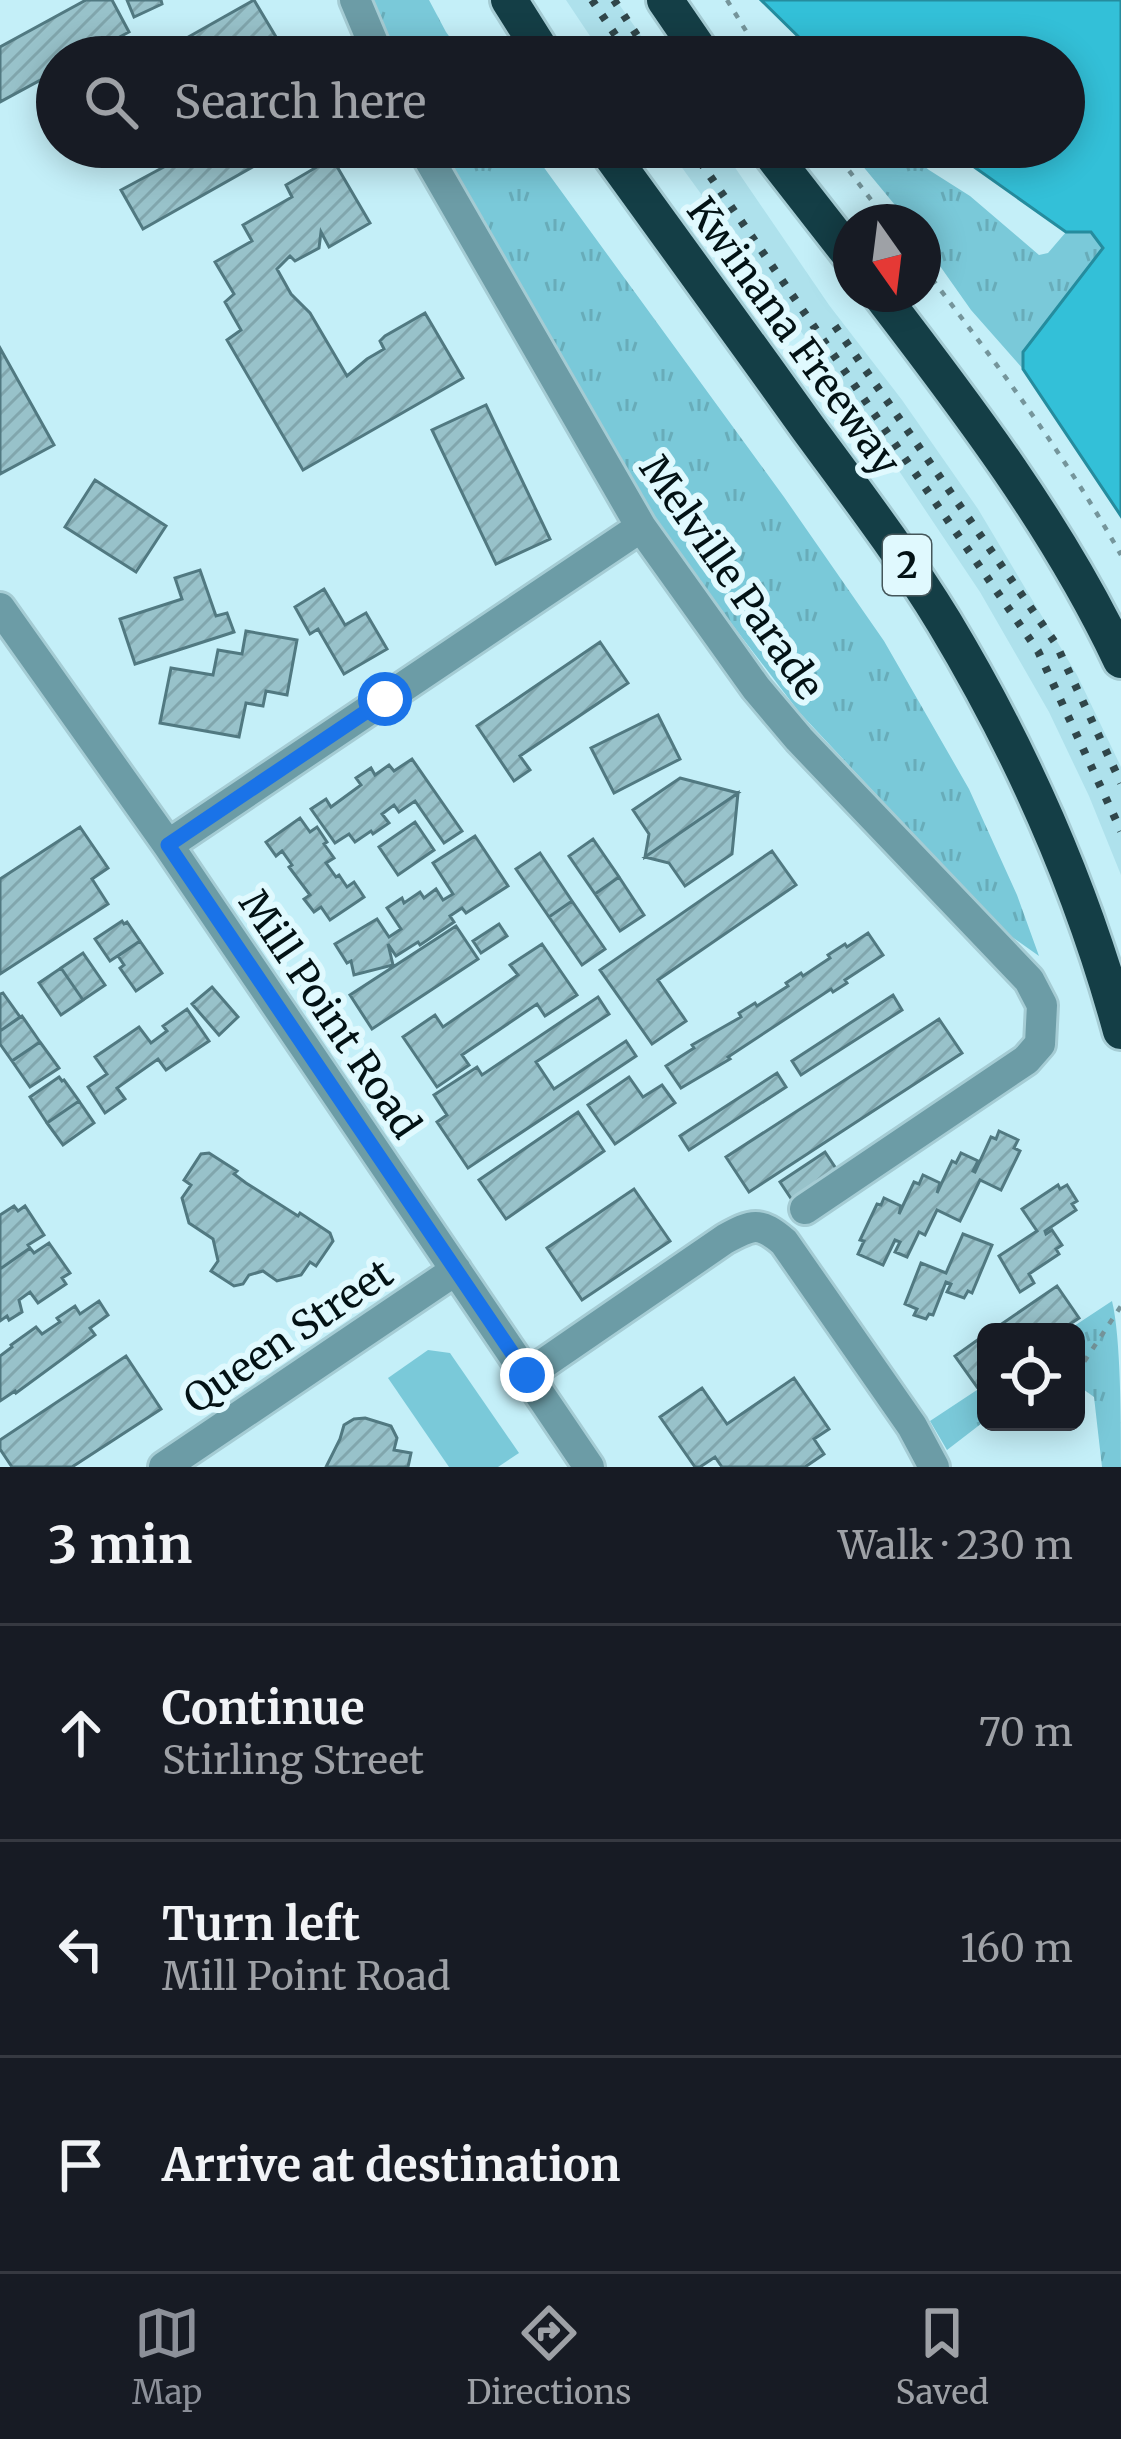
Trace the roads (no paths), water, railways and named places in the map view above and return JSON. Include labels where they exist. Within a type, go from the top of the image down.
[{"type":"highway","points":[[508,0],[531,36]]},
{"type":"highway","points":[[665,0],[690,36]]},
{"type":"highway","name":"Kwinana Freeway","points":[[620,168],[898,551],[955,641],[1036,796],[1076,891],[1121,1031]]},
{"type":"highway","points":[[782,168],[833,233]]},
{"type":"highway","points":[[894,312],[986,434],[1056,541],[1121,660]]},
{"type":"street","points":[[355,0],[370,36]]},
{"type":"street","name":"Melville Parade","points":[[434,168],[641,527],[756,688],[1029,980],[1042,1005],[1040,1043],[1026,1060],[805,1209]]},
{"type":"street","points":[[168,845],[641,527]]},
{"type":"street","name":"Mill Point Road","points":[[0,608],[168,845],[589,1467]]},
{"type":"street","points":[[527,1375],[725,1239],[749,1226],[767,1228],[784,1242],[912,1426],[934,1467]]},
{"type":"street","name":"Queen Street","points":[[164,1467],[456,1270]]},
{"type":"railway","points":[[592,0],[616,36]]},
{"type":"railway","points":[[614,0],[637,36]]},
{"type":"railway","points":[[704,168],[1038,651],[1121,831]]},
{"type":"railway","points":[[835,326],[1056,644],[1121,783]]}]
